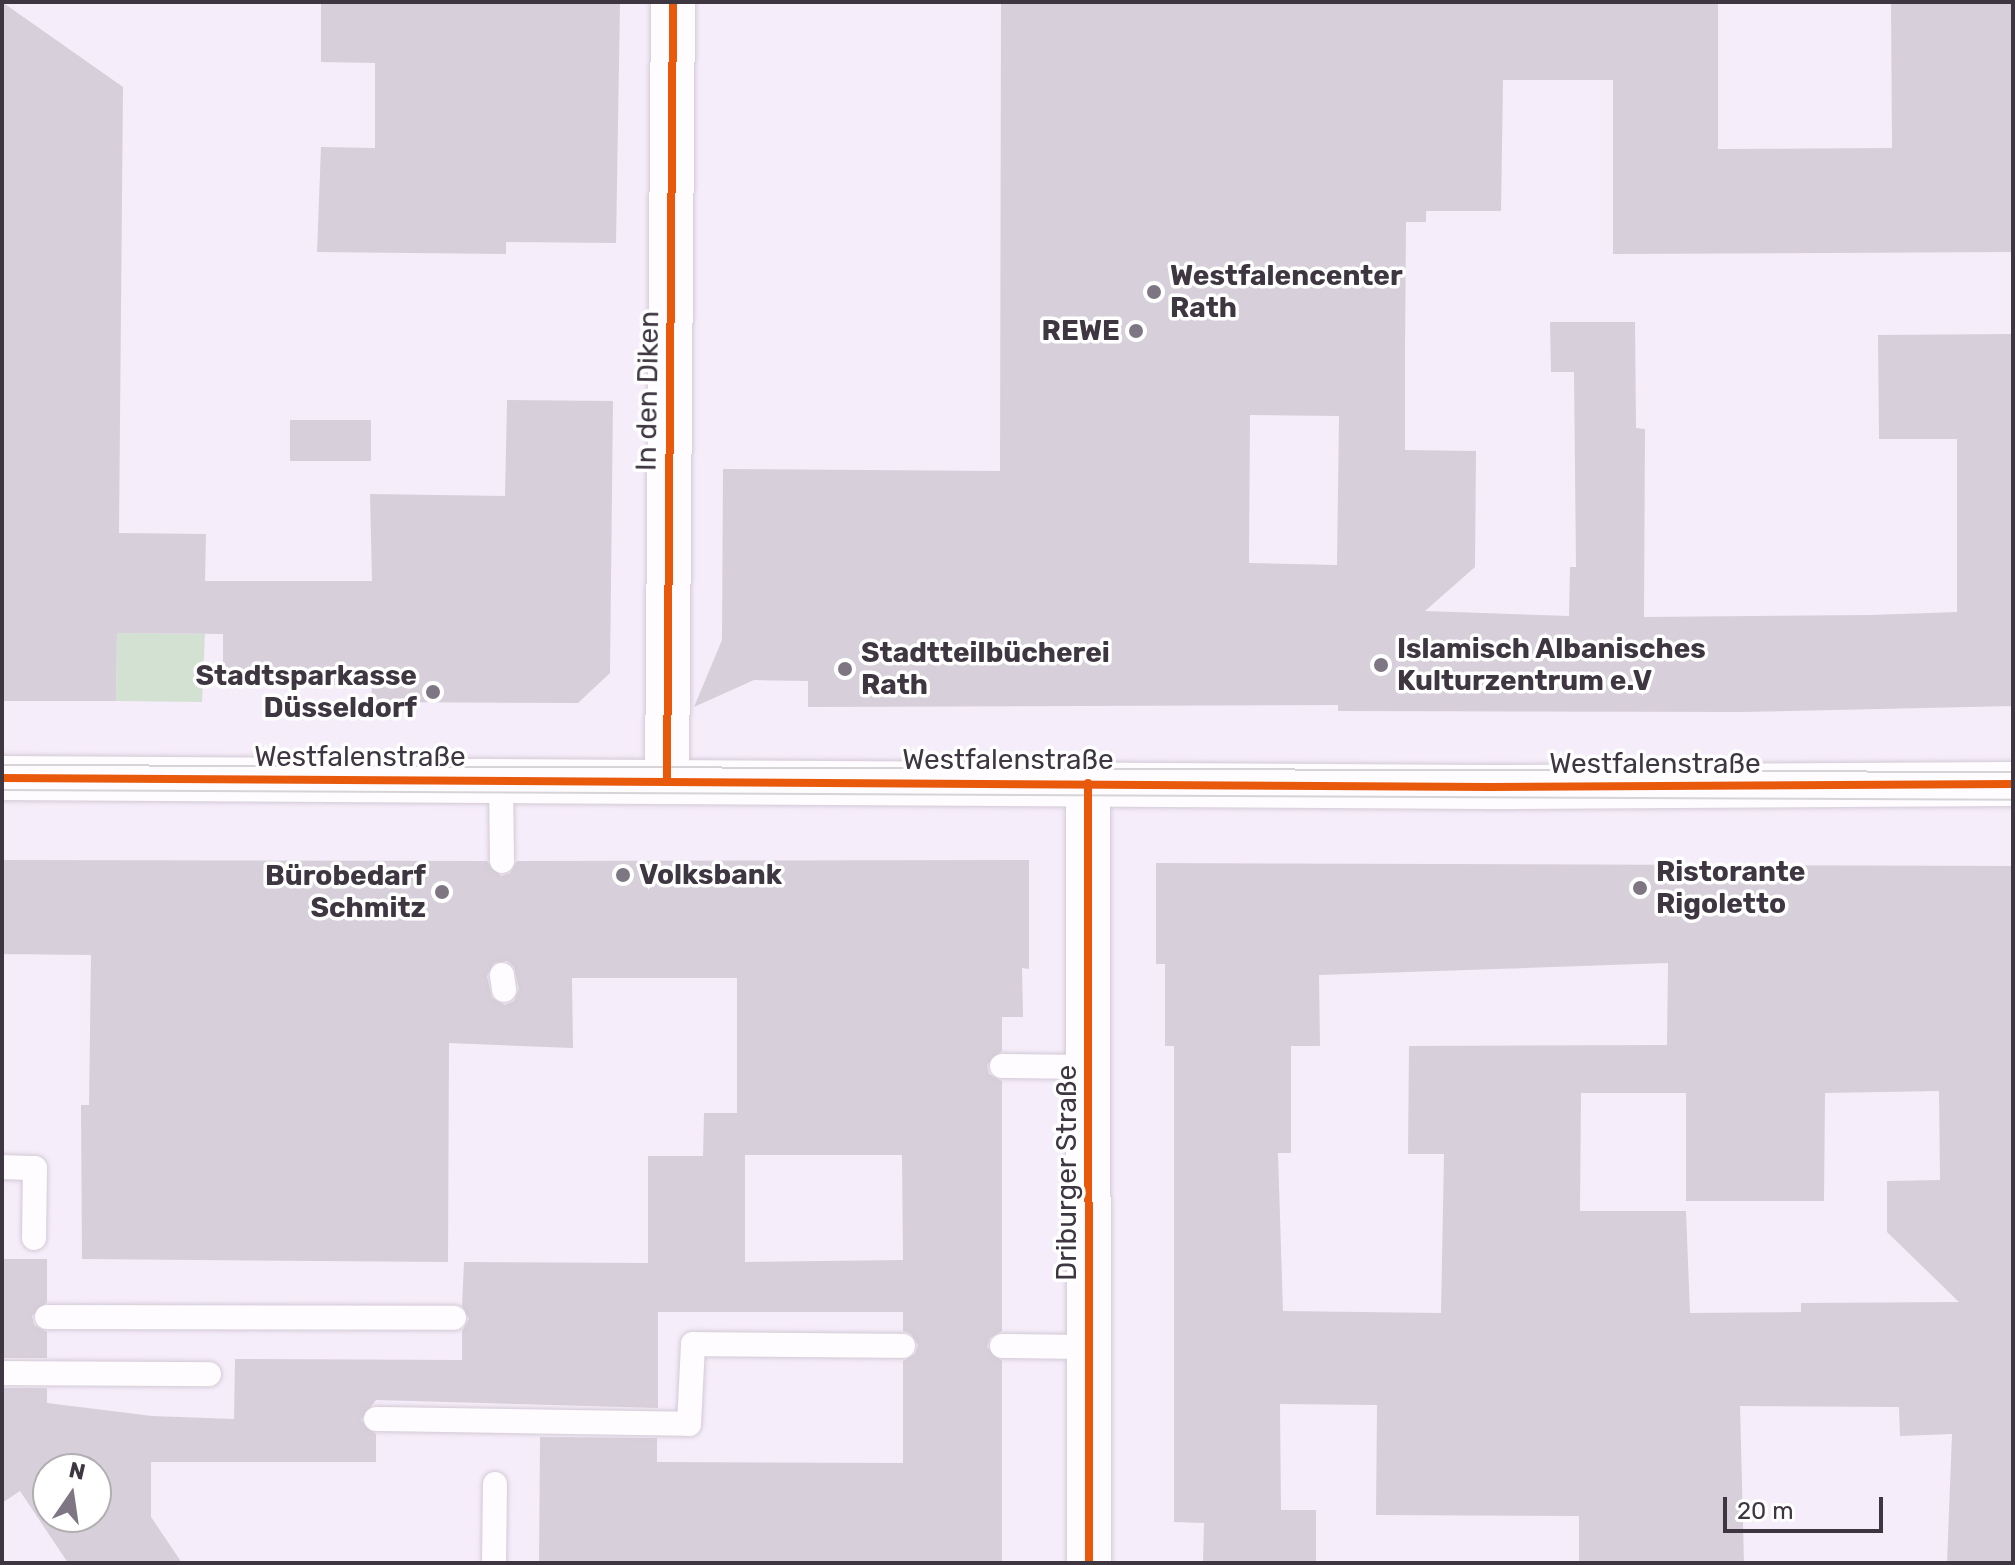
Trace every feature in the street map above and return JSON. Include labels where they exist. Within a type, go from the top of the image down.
[{"type":"street","name":"In den Diken","points":[[667,781],[673,2]]},
{"type":"street","name":"Westfalenstraße","points":[[2,778],[2013,784]]},
{"type":"street","name":"Driburger Straße","points":[[1088,783],[1089,1563]]},
{"type":"lane","points":[[501,779],[502,861]]},
{"type":"lane","points":[[1002,1066],[1089,1067]]},
{"type":"lane","points":[[2,1167],[35,1168],[34,1238]]},
{"type":"lane","points":[[47,1317],[454,1318]]},
{"type":"lane","points":[[376,1419],[689,1424],[693,1344],[903,1346]]},
{"type":"lane","points":[[1002,1346],[1090,1347]]},
{"type":"lane","points":[[2,1373],[209,1374]]},
{"type":"lane","points":[[494,1563],[495,1484]]},
{"type":"green space","points":[[117,633],[205,634],[202,702],[116,701]]},
{"type":"building","points":[[2,2],[123,87],[119,533],[206,534],[205,581],[372,581],[370,494],[505,496],[507,400],[613,401],[610,673],[578,703],[371,702],[372,685],[223,685],[223,634],[117,633],[116,701],[2,701]]},
{"type":"building","points":[[321,2],[620,2],[616,243],[506,242],[506,254],[317,252],[321,147],[375,148],[375,63],[321,62]]},
{"type":"building","points":[[1001,2],[1718,2],[1718,149],[1892,148],[1891,2],[2013,2],[2013,252],[1613,254],[1613,80],[1503,80],[1501,211],[1426,211],[1426,222],[1406,222],[1405,450],[1476,451],[1475,567],[1425,611],[1569,616],[1570,567],[1576,567],[1574,372],[1551,372],[1550,322],[1635,322],[1636,428],[1645,429],[1644,617],[1957,612],[1957,439],[1879,439],[1878,335],[2013,334],[2013,706],[1743,712],[1338,711],[1338,705],[808,707],[808,681],[754,680],[694,707],[722,640],[723,469],[1000,471]],"holes":[[[1250,415],[1339,416],[1337,565],[1249,563]]]},
{"type":"building","points":[[290,420],[371,420],[371,461],[290,461]]},
{"type":"building","points":[[2,860],[487,861],[501,876],[510,873],[517,861],[1029,860],[1029,969],[1022,968],[1023,1017],[1002,1017],[1002,1051],[987,1065],[989,1074],[1002,1081],[1002,1331],[990,1338],[987,1347],[1002,1361],[1002,1563],[539,1563],[540,1437],[657,1438],[657,1462],[903,1463],[903,1361],[915,1354],[918,1345],[911,1334],[903,1331],[903,1312],[658,1312],[658,1408],[376,1400],[361,1420],[376,1434],[376,1462],[151,1462],[151,1517],[182,1563],[68,1563],[48,1533],[112,1533],[112,1453],[32,1453],[32,1509],[20,1491],[2,1503],[2,1388],[47,1388],[47,1403],[152,1416],[234,1419],[235,1359],[462,1360],[462,1331],[469,1319],[462,1306],[464,1262],[648,1263],[648,1156],[703,1156],[704,1113],[737,1113],[737,978],[572,978],[573,1048],[449,1043],[448,1262],[82,1259],[81,1105],[89,1105],[91,955],[2,954]],"holes":[[[507,961],[514,967],[519,989],[514,1001],[505,1005],[492,998],[487,976],[494,963]],[[745,1155],[902,1155],[903,1260],[745,1262]]]},
{"type":"building","points":[[1156,863],[2013,866],[2013,1563],[1947,1563],[1952,1434],[1900,1436],[1899,1407],[1740,1406],[1744,1563],[1579,1563],[1579,1516],[1376,1515],[1377,1405],[1280,1404],[1281,1510],[1316,1510],[1316,1563],[1203,1563],[1204,1523],[1174,1522],[1174,1046],[1165,1046],[1165,964],[1156,964]],"holes":[[[1668,963],[1667,1045],[1409,1046],[1408,1154],[1444,1154],[1441,1313],[1283,1311],[1278,1153],[1291,1153],[1291,1046],[1320,1046],[1319,975]],[[1939,1091],[1940,1180],[1887,1181],[1887,1232],[1959,1302],[1801,1303],[1801,1312],[1690,1313],[1686,1211],[1580,1211],[1581,1093],[1686,1093],[1686,1201],[1824,1201],[1825,1093]]]},
{"type":"building","points":[[2,1259],[47,1259],[47,1302],[32,1316],[34,1325],[47,1332],[47,1358],[2,1358]]},
{"type":"tram line","points":[[2,765],[2013,772]]},
{"type":"tram line","points":[[2,790],[2013,800]]},
{"type":"cycle path","points":[[667,781],[673,2]]},
{"type":"cycle path","points":[[2,778],[1490,787],[2013,784]]},
{"type":"cycle path","points":[[1088,783],[1089,1563]]},
{"type":"place","name":"Westfalencenter Rath","points":[[1154,292]]},
{"type":"place","name":"REWE","points":[[1136,331]]},
{"type":"place","name":"Islamisch Albanisches Kulturzentrum e.V","points":[[1381,665]]},
{"type":"place","name":"Stadtteilbücherei Rath","points":[[845,669]]},
{"type":"place","name":"Stadtsparkasse Düsseldorf","points":[[433,692]]},
{"type":"place","name":"Volksbank","points":[[623,875]]},
{"type":"place","name":"Ristorante Rigoletto","points":[[1640,888]]},
{"type":"place","name":"Bürobedarf Schmitz","points":[[442,892]]}]
